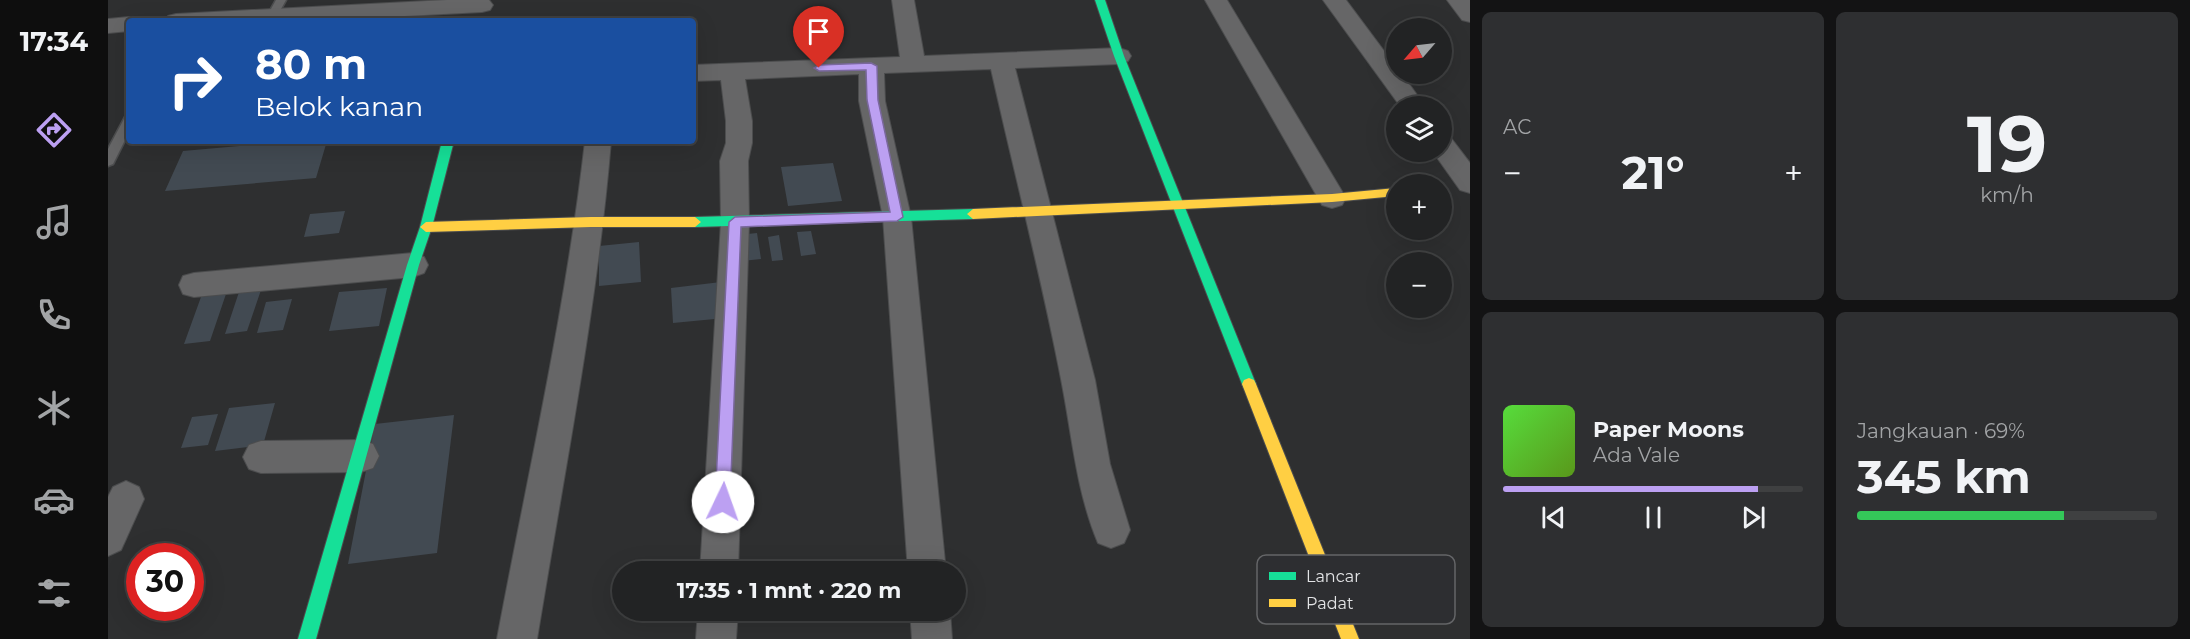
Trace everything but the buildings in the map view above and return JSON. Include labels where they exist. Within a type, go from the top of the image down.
[{"type":"street","points":[[903,0],[912,64]]},
{"type":"street","points":[[1100,0],[1119,56],[1317,555]]},
{"type":"street","points":[[1215,0],[1332,198]]},
{"type":"street","points":[[1334,0],[1406,96]]},
{"type":"street","points":[[1458,0],[1470,15]]},
{"type":"street","points":[[208,18],[276,8],[481,9]]},
{"type":"street","points":[[108,26],[126,24]]},
{"type":"street","points":[[696,73],[1119,56]]},
{"type":"street","points":[[1001,61],[1078,380],[1092,464],[1111,530]]},
{"type":"street","points":[[871,66],[872,100],[897,217],[926,561]]},
{"type":"street","points":[[720,561],[735,222],[734,161],[739,143],[739,121],[732,72]]},
{"type":"street","points":[[307,639],[361,456],[413,265],[426,227],[447,144]]},
{"type":"street","points":[[517,639],[552,461],[591,222],[598,144]]},
{"type":"street","points":[[1452,159],[1470,183],[1452,186]]},
{"type":"street","points":[[426,227],[591,222],[735,222],[1039,212],[1332,198],[1386,193]]},
{"type":"street","points":[[194,285],[413,265]]},
{"type":"street","points":[[261,457],[361,456]]},
{"type":"street","points":[[108,537],[126,499]]},
{"type":"street","points":[[716,639],[717,621]]},
{"type":"street","points":[[931,621],[932,639]]},
{"type":"street","points":[[1344,624],[1350,639]]},
{"type":"lane","points":[[108,160],[126,126]]},
{"type":"traffic: fast","points":[[1100,0],[1119,56],[1249,384]]},
{"type":"traffic: fast","points":[[307,639],[413,265],[426,227],[447,144]]},
{"type":"traffic: fast","points":[[695,222],[973,214]]},
{"type":"traffic: slow","points":[[973,214],[1332,198],[1386,193]]},
{"type":"traffic: slow","points":[[426,227],[591,222],[695,222]]},
{"type":"traffic: slow","points":[[1249,384],[1317,555]]},
{"type":"traffic: slow","points":[[1344,624],[1350,639]]},
{"type":"route","points":[[723,502],[735,222],[897,217],[872,100],[871,66],[819,68]]}]
